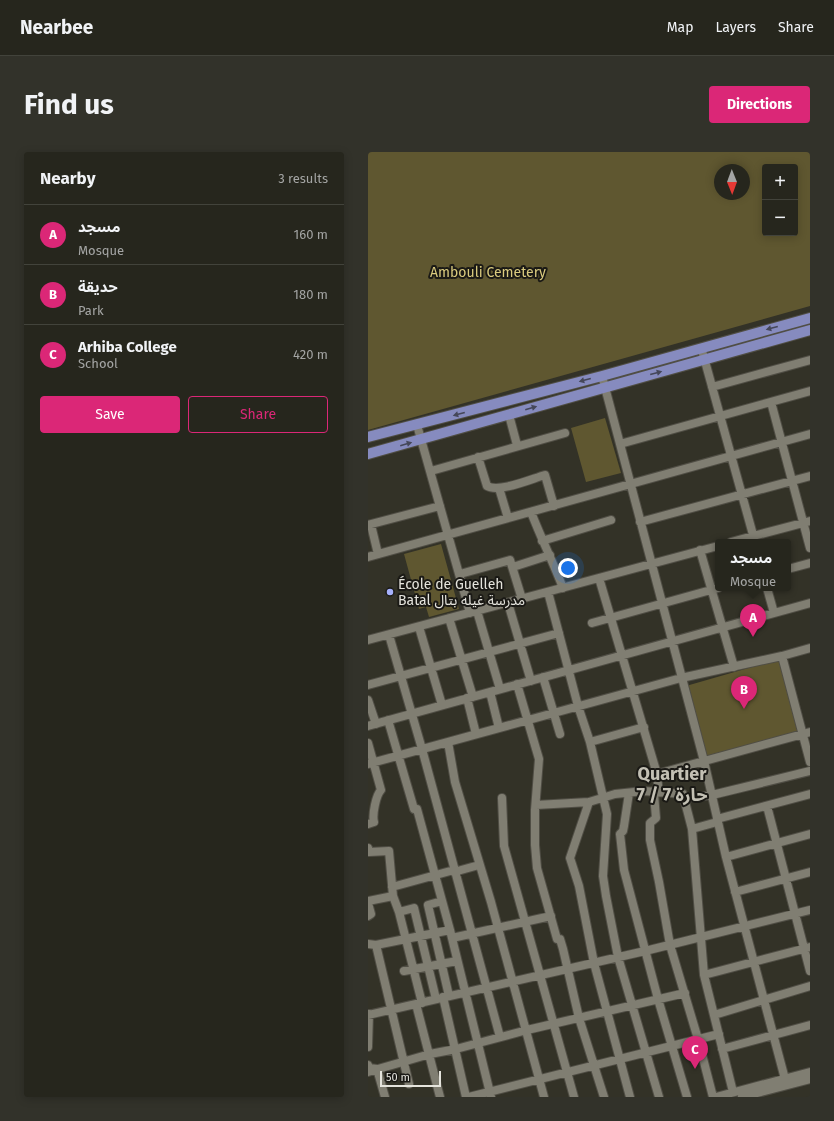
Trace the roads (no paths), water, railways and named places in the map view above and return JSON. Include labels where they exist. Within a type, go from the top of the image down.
[{"type":"main road","points":[[368,438],[602,376],[810,318]]},
{"type":"main road","points":[[368,454],[810,330]]},
{"type":"street","points":[[702,347],[754,539],[807,522]]},
{"type":"street","points":[[712,387],[810,360]]},
{"type":"street","points":[[602,376],[704,762],[726,857],[746,926],[784,1079]]},
{"type":"street","points":[[620,444],[810,391]]},
{"type":"street","points":[[771,402],[792,481],[807,522],[810,548]]},
{"type":"street","points":[[509,415],[517,445]]},
{"type":"street","points":[[417,425],[460,574],[490,652],[500,689]]},
{"type":"street","points":[[431,471],[517,445],[565,433]]},
{"type":"street","points":[[368,557],[810,434]]},
{"type":"street","points":[[478,457],[487,486],[491,488],[499,488],[544,475],[554,506]]},
{"type":"street","points":[[640,522],[810,476]]},
{"type":"street","points":[[499,488],[508,518]]},
{"type":"street","points":[[378,554],[370,525],[440,506]]},
{"type":"street","points":[[531,512],[563,588]]},
{"type":"street","points":[[542,541],[611,520]]},
{"type":"street","points":[[368,640],[715,547]]},
{"type":"street","points":[[592,623],[715,589],[700,550]]},
{"type":"street","points":[[513,567],[550,555]]},
{"type":"street","points":[[460,574],[510,560],[522,599]]},
{"type":"street","points":[[791,568],[810,563]]},
{"type":"street","points":[[599,578],[658,774],[658,785],[654,794],[656,818],[650,823],[650,840],[670,944],[714,1097],[810,1072]]},
{"type":"street","points":[[715,591],[734,667]]},
{"type":"street","points":[[768,591],[774,613]]},
{"type":"street","points":[[548,592],[578,706],[590,742],[607,814],[603,876],[618,957],[659,1097]]},
{"type":"street","points":[[508,603],[531,681]]},
{"type":"street","points":[[368,700],[372,725],[810,603]]},
{"type":"street","points":[[449,618],[470,698],[476,734]]},
{"type":"street","points":[[419,627],[442,705]]},
{"type":"street","points":[[389,634],[410,714],[422,749],[500,1037]]},
{"type":"street","points":[[368,684],[559,634]]},
{"type":"street","points":[[371,764],[681,678],[782,656],[810,648]]},
{"type":"street","points":[[782,656],[806,733],[810,762]]},
{"type":"street","points":[[543,677],[560,734]]},
{"type":"street","points":[[517,684],[539,759],[534,845],[538,868],[557,939],[560,939],[579,1018],[604,1097]]},
{"type":"street","points":[[490,692],[499,728]]},
{"type":"street","points":[[388,720],[414,809],[417,809],[451,934],[491,1094]]},
{"type":"street","points":[[590,742],[644,727]]},
{"type":"street","points":[[658,774],[806,733]]},
{"type":"street","points":[[448,742],[455,782],[527,1030],[544,1097]]},
{"type":"street","points":[[368,743],[371,764],[381,790],[377,794],[376,809],[373,815],[374,822],[368,824]]},
{"type":"street","points":[[684,798],[712,795],[810,771]]},
{"type":"street","points":[[536,805],[589,802],[602,797],[629,793],[656,791],[683,794],[692,829],[702,936],[704,975],[733,1092]]},
{"type":"street","points":[[629,793],[623,831],[620,834],[624,870],[658,1000],[687,1097]]},
{"type":"street","points":[[692,829],[810,794]]},
{"type":"street","points":[[502,798],[504,846],[574,1097]]},
{"type":"street","points":[[589,802],[570,858],[579,886],[594,963],[630,1097]]},
{"type":"street","points":[[767,806],[795,914],[807,948],[810,971]]},
{"type":"street","points":[[726,857],[810,834]]},
{"type":"street","points":[[368,848],[369,852],[390,851],[393,896],[406,939],[440,1097]]},
{"type":"street","points":[[392,887],[434,874],[479,865]]},
{"type":"street","points":[[735,892],[810,872]]},
{"type":"street","points":[[368,916],[371,914],[368,902],[393,896]]},
{"type":"street","points":[[442,901],[428,905],[442,964],[443,997],[466,1097]]},
{"type":"street","points":[[399,912],[414,908],[428,967],[443,997]]},
{"type":"street","points":[[368,1047],[369,1014],[392,1010],[645,951],[810,910]]},
{"type":"street","points":[[409,1084],[392,1010],[372,945],[434,934],[472,934],[551,916]]},
{"type":"street","points":[[704,975],[807,948]]},
{"type":"street","points":[[404,971],[457,961]]},
{"type":"street","points":[[714,1015],[810,986]]},
{"type":"street","points":[[368,1072],[430,1054],[456,1049],[554,1023],[658,1000],[685,992]]},
{"type":"street","points":[[722,1049],[810,1025]]},
{"type":"street","points":[[469,1097],[491,1094],[539,1079],[719,1034]]},
{"type":"street","points":[[368,1066],[369,1068],[377,1070]]},
{"type":"street","points":[[377,1070],[385,1097]]},
{"type":"street","points":[[742,1097],[810,1079]]},
{"type":"place","name":"École de Guelleh Batal مدرسة غيله بتال","points":[[390,592]]},
{"type":"place","name":"مسجد","points":[[753,637]]},
{"type":"place","name":"حديقة","points":[[744,709]]},
{"type":"place","name":"Arhiba College","points":[[695,1069]]},
{"type":"district","name":"Quartier 7 / حارة 7","points":[[672,784]]},
{"type":"park label","name":"Ambouli Cemetery","points":[[488,272]]}]
